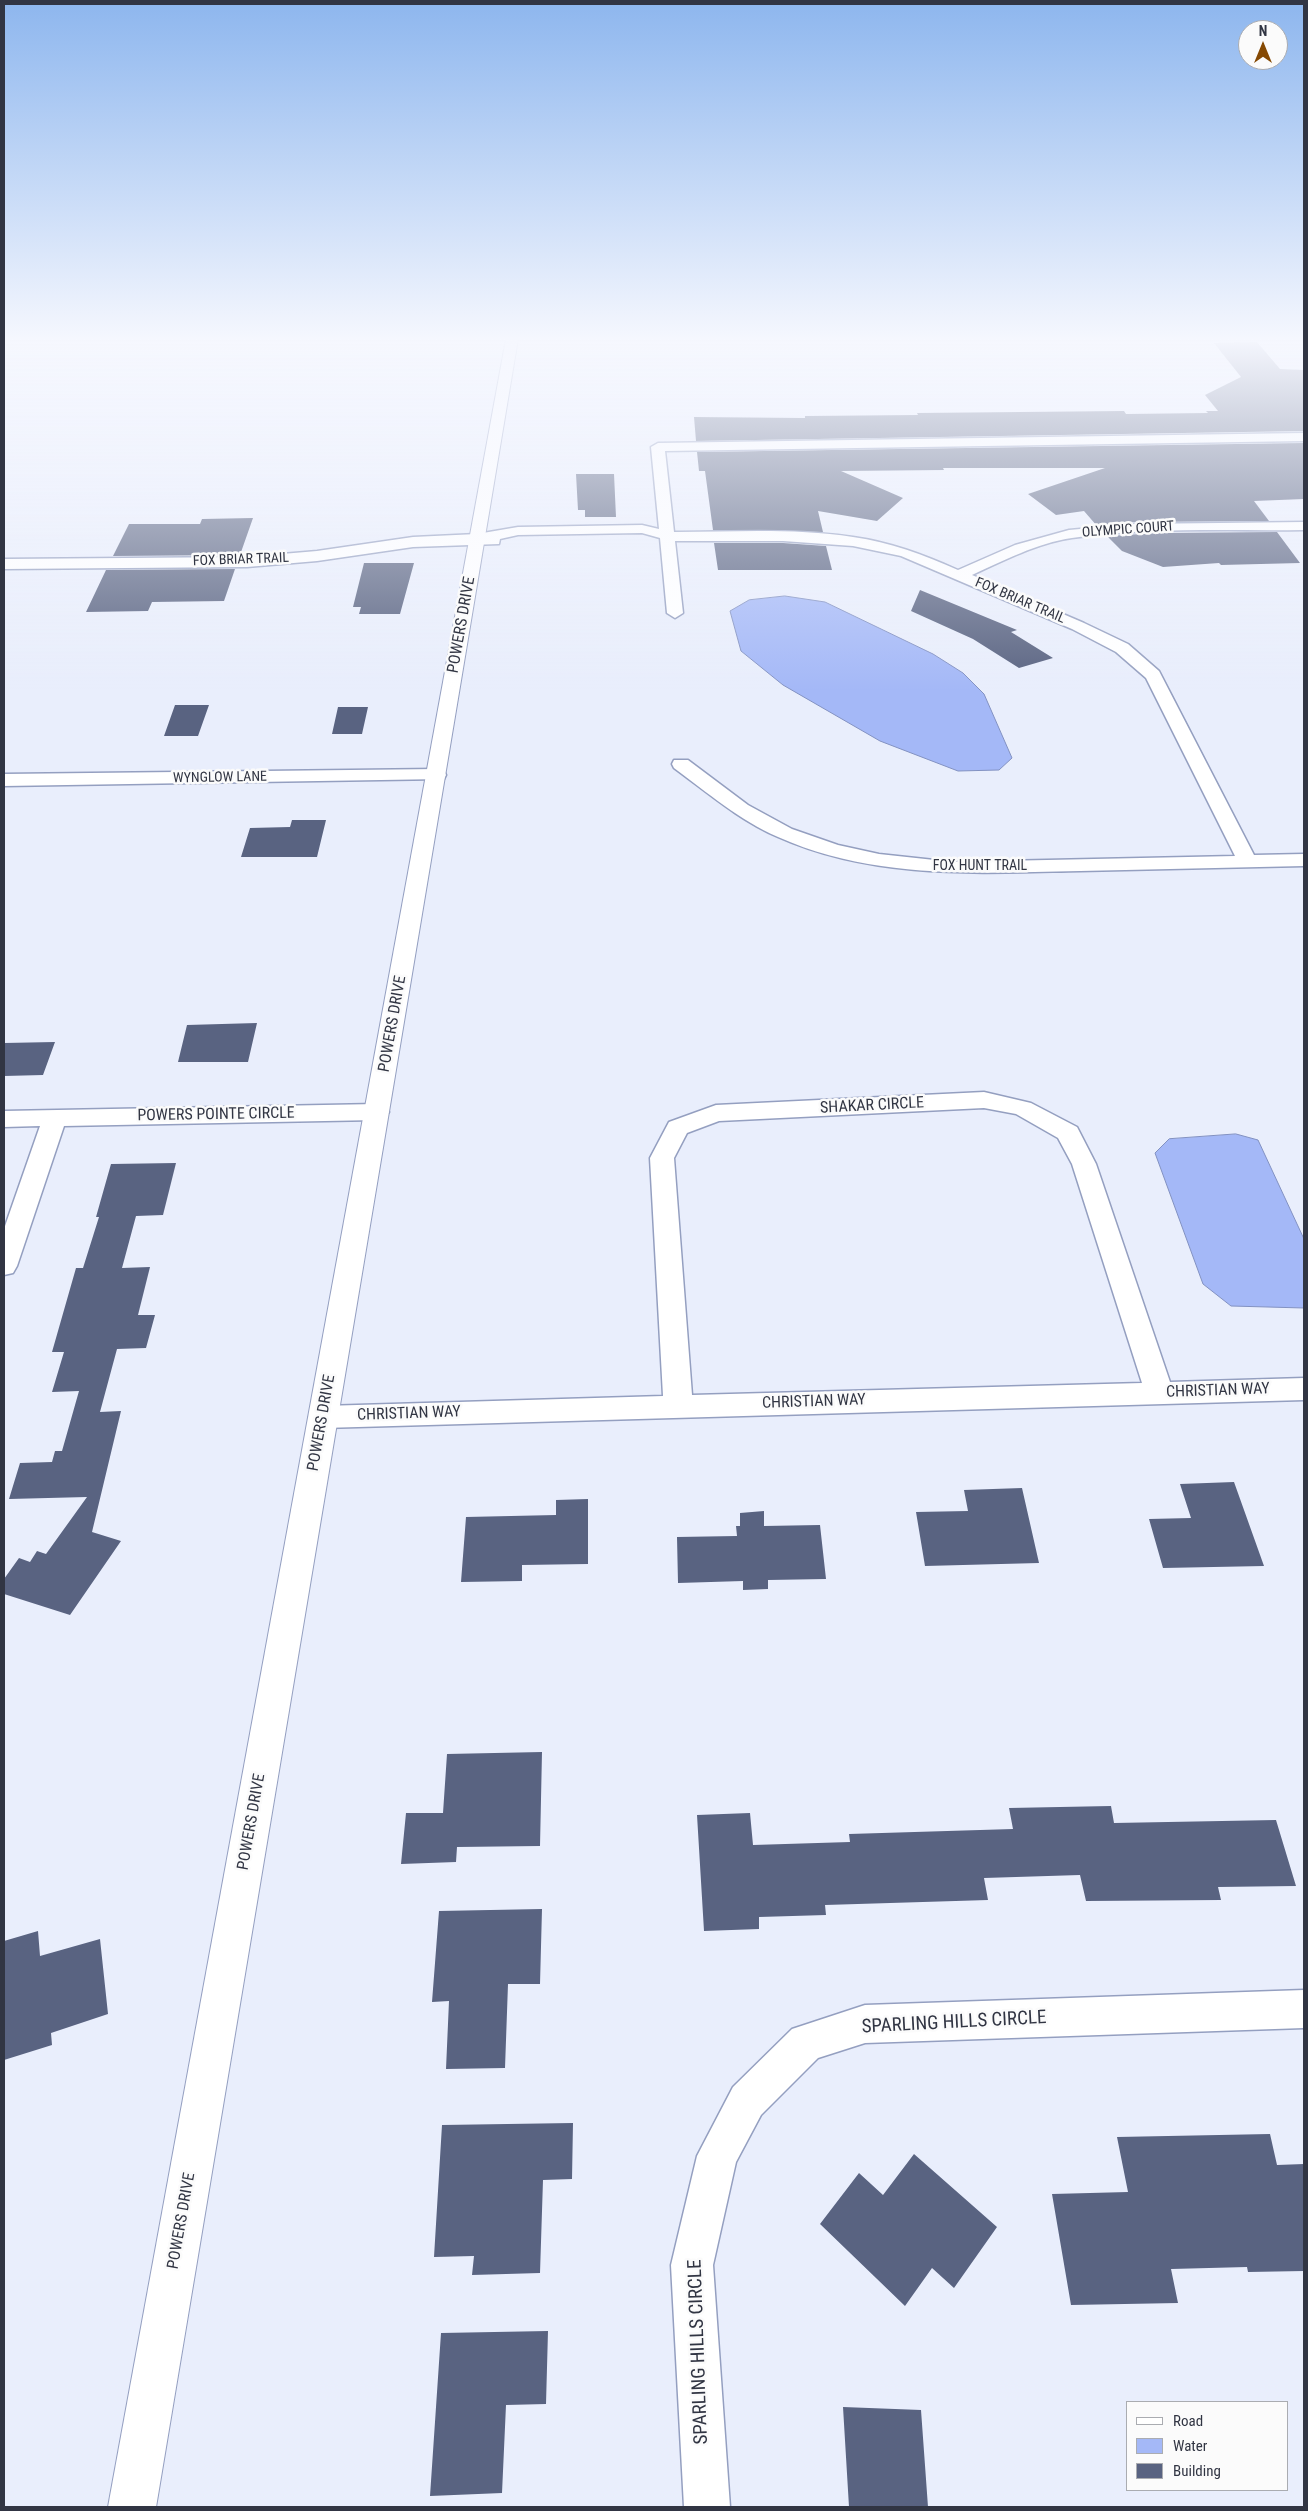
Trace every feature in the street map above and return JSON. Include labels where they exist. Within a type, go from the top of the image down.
[{"type":"street","name":"POWERS DRIVE","points":[[132,2507],[437,776],[491,456]]},
{"type":"street","points":[[659,456],[674,612]]},
{"type":"street","name":"OLYMPIC COURT","points":[[958,575],[1020,548],[1069,534],[1135,528],[1304,526]]},
{"type":"street","name":"FOX BRIAR TRAIL","points":[[4,564],[247,562],[317,556],[413,542],[477,539],[517,543],[644,542],[668,536],[853,541],[906,552],[1078,626],[1122,648],[1153,675],[1248,862]]},
{"type":"street","name":"FOX HUNT TRAIL","points":[[681,764],[761,822],[828,851],[897,864],[953,868],[1304,860]]},
{"type":"street","name":"WYNGLOW LANE","points":[[4,780],[437,776]]},
{"type":"street","name":"SHAKAR CIRCLE","points":[[678,1405],[662,1158],[678,1128],[716,1113],[984,1100],[1024,1108],[1068,1132],[1084,1164],[1160,1392]]},
{"type":"street","name":"POWERS POINTE CIRCLE","points":[[4,1119],[378,1112]]},
{"type":"street","points":[[4,1266],[55,1118]]},
{"type":"street","name":"CHRISTIAN WAY","points":[[323,1416],[1304,1389]]},
{"type":"street","name":"SPARLING HILLS CIRCLE","points":[[707,2507],[692,2265],[717,2156],[747,2101],[806,2044],[865,2024],[1304,2009]]},
{"type":"water","points":[[785,596],[825,602],[933,654],[963,673],[984,694],[1012,758],[999,770],[958,771],[880,741],[783,685],[741,651],[730,611],[749,600]]},
{"type":"water","points":[[1236,1134],[1258,1140],[1304,1239],[1304,1308],[1231,1306],[1203,1284],[1155,1153],[1169,1139]]},
{"type":"building","points":[[697,456],[1304,456],[1304,499],[1254,501],[1269,521],[1135,522],[1097,526],[1084,511],[1056,515],[1028,494],[1105,468],[943,468],[944,470],[841,471],[903,498],[877,521],[818,511],[823,532],[713,530],[705,471],[699,471]]},
{"type":"building","points":[[576,474],[614,474],[616,517],[585,517],[585,510],[578,510]]},
{"type":"building","points":[[253,518],[240,555],[113,556],[129,524],[200,524],[202,519]]},
{"type":"building","points":[[1277,532],[1300,563],[1221,565],[1219,563],[1163,567],[1122,551],[1107,536],[1159,533]]},
{"type":"building","points":[[714,543],[783,543],[826,546],[832,570],[718,570]]},
{"type":"building","points":[[364,563],[414,563],[400,614],[359,614],[361,607],[353,607]]},
{"type":"building","points":[[235,569],[224,601],[152,602],[148,611],[86,612],[106,570]]},
{"type":"building","points":[[920,590],[1017,630],[1011,632],[1053,658],[1019,668],[973,639],[911,611]]},
{"type":"building","points":[[175,705],[209,705],[198,736],[164,736]]},
{"type":"building","points":[[338,707],[368,707],[362,734],[332,734]]},
{"type":"building","points":[[292,820],[326,820],[317,857],[241,857],[250,828],[290,827]]},
{"type":"building","points":[[257,1023],[248,1062],[178,1062],[187,1025]]},
{"type":"building","points":[[55,1042],[43,1075],[4,1076],[4,1043]]},
{"type":"building","points":[[176,1163],[163,1215],[136,1216],[122,1268],[150,1267],[138,1315],[155,1315],[146,1348],[117,1349],[100,1412],[121,1411],[92,1532],[121,1541],[70,1615],[4,1594],[4,1579],[19,1558],[30,1562],[37,1551],[46,1554],[87,1497],[9,1499],[20,1463],[52,1462],[55,1451],[62,1451],[79,1391],[52,1392],[64,1352],[52,1352],[76,1268],[83,1268],[99,1217],[96,1217],[111,1164]]},
{"type":"building","points":[[1234,1482],[1264,1566],[1163,1568],[1149,1519],[1191,1518],[1180,1484]]},
{"type":"building","points":[[1022,1488],[1039,1563],[925,1566],[916,1512],[968,1511],[964,1490]]},
{"type":"building","points":[[588,1499],[588,1564],[522,1565],[522,1581],[461,1582],[466,1517],[556,1515],[556,1500]]},
{"type":"building","points":[[764,1511],[764,1526],[820,1525],[826,1579],[768,1580],[768,1589],[743,1590],[743,1581],[678,1583],[677,1537],[737,1536],[736,1526],[740,1526],[740,1513]]},
{"type":"building","points":[[542,1752],[540,1846],[457,1847],[456,1862],[401,1864],[406,1813],[443,1813],[447,1754]]},
{"type":"building","points":[[1111,1806],[1114,1823],[1276,1820],[1296,1886],[1218,1887],[1221,1900],[1086,1901],[1080,1875],[984,1878],[988,1900],[825,1905],[826,1915],[759,1917],[759,1929],[704,1931],[697,1815],[750,1813],[753,1845],[850,1842],[849,1834],[1013,1829],[1009,1808]]},
{"type":"building","points":[[542,1909],[540,1984],[508,1984],[505,2068],[446,2069],[449,2001],[432,2002],[439,1911]]},
{"type":"building","points":[[38,1931],[40,1956],[100,1939],[108,2014],[51,2033],[52,2045],[4,2060],[4,1941]]},
{"type":"building","points":[[573,2123],[572,2179],[543,2180],[540,2273],[472,2275],[474,2256],[434,2257],[442,2125]]},
{"type":"building","points":[[1270,2134],[1277,2165],[1304,2164],[1304,2271],[1248,2272],[1247,2267],[1171,2269],[1178,2303],[1071,2305],[1052,2194],[1128,2192],[1117,2137]]},
{"type":"building","points":[[914,2154],[997,2227],[954,2288],[932,2268],[905,2306],[820,2224],[859,2173],[883,2195]]},
{"type":"building","points":[[548,2331],[546,2404],[506,2405],[502,2493],[430,2496],[441,2333]]},
{"type":"building","points":[[843,2407],[921,2410],[928,2507],[849,2507]]}]
